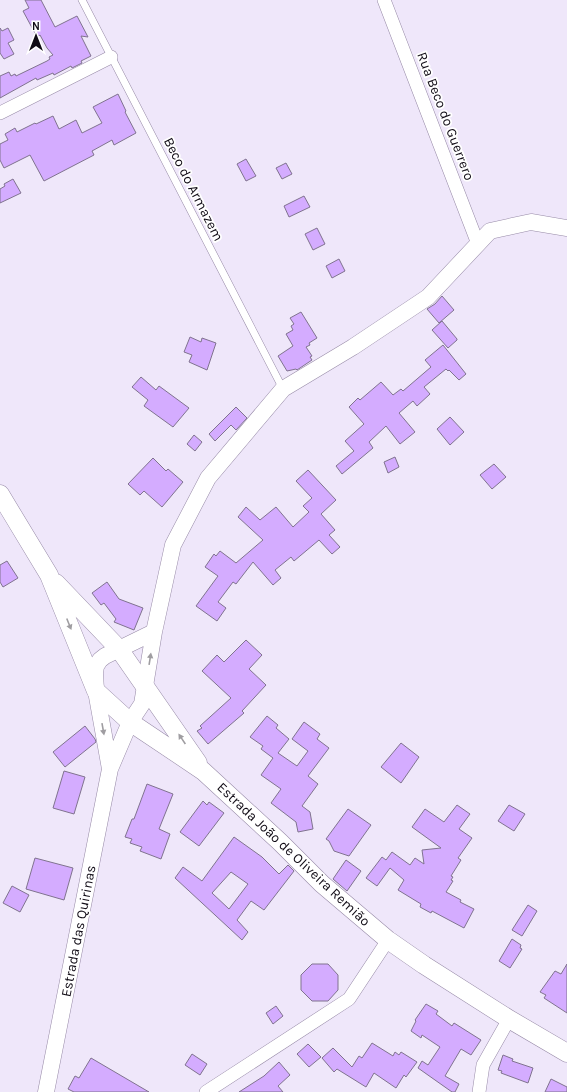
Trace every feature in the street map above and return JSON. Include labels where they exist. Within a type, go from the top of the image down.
[{"type":"main road","name":"Estrada João de Oliveira Remião","points":[[0,494],[49,575],[96,691],[130,722],[203,771],[280,842],[322,884],[388,940],[424,965],[509,1019],[567,1052]]},
{"type":"main road","name":"Estrada João de Oliveira Remião","points":[[49,575],[119,649],[146,686],[203,771]]},
{"type":"street","name":"Rua Beco do Guerrero","points":[[384,0],[478,244]]},
{"type":"street","points":[[0,113],[112,57]]},
{"type":"street","name":"Estrada das Quirinas","points":[[46,1092],[110,769],[130,722],[142,704],[154,632],[173,545],[208,478],[283,389],[428,297],[490,231],[531,222],[567,228]]},
{"type":"street","points":[[119,649],[154,632]]},
{"type":"street","name":"Estrada das Quirinas","points":[[110,769],[96,691],[95,673],[96,666],[100,660],[119,649]]},
{"type":"street","points":[[206,1092],[349,999],[388,940]]},
{"type":"street","points":[[479,1092],[483,1065],[509,1019]]},
{"type":"lane","name":"Beco do Armazem","points":[[82,0],[283,389]]},
{"type":"building","points":[[25,0],[41,0],[55,27],[77,16],[88,37],[81,36],[91,56],[72,68],[71,66],[54,75],[53,73],[37,80],[36,78],[0,98],[0,76],[9,72],[11,76],[15,74],[16,76],[47,61],[50,59],[49,57],[53,55],[47,48],[40,35],[37,37],[23,11],[29,8]]},
{"type":"building","points":[[0,28],[2,31],[8,28],[14,40],[8,43],[14,54],[4,59],[0,53]]},
{"type":"building","points":[[118,94],[136,133],[114,145],[112,140],[92,151],[94,155],[44,181],[30,155],[4,168],[0,160],[0,144],[8,140],[5,134],[15,128],[17,132],[53,116],[59,129],[76,120],[82,133],[102,123],[93,107]]},
{"type":"building","points":[[246,159],[256,176],[246,181],[237,164]]},
{"type":"building","points":[[286,163],[292,174],[282,179],[276,168]]},
{"type":"building","points":[[13,179],[21,193],[0,203],[0,189],[5,186],[4,184]]},
{"type":"building","points":[[304,196],[310,207],[289,217],[284,206]]},
{"type":"building","points":[[317,228],[325,244],[313,250],[305,234]]},
{"type":"building","points":[[339,259],[345,271],[332,278],[326,266]]},
{"type":"building","points":[[442,296],[454,310],[439,323],[427,309],[435,304]]},
{"type":"building","points":[[301,312],[317,338],[306,347],[312,356],[310,357],[312,360],[297,370],[287,371],[278,356],[293,346],[286,334],[293,330],[291,326],[294,324],[290,318]]},
{"type":"building","points":[[442,321],[457,339],[448,348],[432,330]]},
{"type":"building","points":[[190,337],[201,342],[202,338],[216,343],[207,370],[189,362],[192,355],[184,352]]},
{"type":"building","points":[[443,345],[466,374],[459,380],[446,369],[424,387],[430,394],[417,406],[413,401],[399,413],[415,432],[400,444],[386,426],[369,442],[373,448],[342,474],[336,466],[354,451],[345,441],[364,424],[349,407],[358,398],[360,400],[381,382],[393,395],[401,389],[403,391],[431,367],[425,360]]},
{"type":"building","points":[[141,377],[156,390],[159,386],[189,408],[173,427],[144,406],[148,400],[132,387]]},
{"type":"building","points":[[236,407],[247,418],[236,430],[231,425],[215,441],[209,434]]},
{"type":"building","points":[[450,417],[464,432],[450,445],[437,429]]},
{"type":"building","points":[[194,435],[202,442],[195,451],[187,444]]},
{"type":"building","points":[[395,457],[399,467],[388,473],[384,462]]},
{"type":"building","points":[[153,458],[166,471],[168,469],[183,482],[162,507],[144,491],[140,495],[128,484]]},
{"type":"building","points":[[494,464],[506,477],[492,489],[480,475]]},
{"type":"building","points":[[308,470],[336,500],[321,514],[335,530],[329,535],[340,547],[332,554],[319,540],[294,561],[291,557],[275,570],[281,578],[273,585],[253,562],[236,584],[233,582],[218,602],[226,608],[217,621],[196,606],[218,576],[205,567],[214,554],[216,556],[220,551],[236,563],[263,540],[238,517],[246,507],[260,520],[276,507],[293,527],[309,512],[303,506],[312,498],[296,481]]},
{"type":"building","points":[[7,561],[18,578],[3,587],[0,582],[0,565]]},
{"type":"building","points":[[107,582],[119,599],[143,608],[134,630],[114,622],[116,619],[104,603],[101,605],[92,593]]},
{"type":"building","points":[[246,640],[262,655],[249,669],[266,685],[242,711],[244,713],[208,744],[197,731],[202,728],[200,726],[231,698],[202,671],[217,655],[224,662]]},
{"type":"building","points":[[267,716],[278,725],[276,728],[289,739],[278,753],[297,766],[308,751],[292,739],[304,722],[320,734],[317,739],[329,748],[308,776],[318,784],[302,806],[310,812],[313,829],[298,832],[296,822],[271,803],[281,789],[261,775],[273,758],[261,749],[263,746],[250,737]]},
{"type":"building","points":[[85,726],[96,742],[65,767],[53,752]]},
{"type":"building","points":[[401,743],[419,757],[401,783],[381,767]]},
{"type":"building","points":[[64,771],[85,777],[74,814],[53,808]]},
{"type":"building","points":[[147,784],[173,794],[159,829],[170,834],[161,859],[140,851],[142,847],[130,843],[132,839],[125,837],[132,819],[134,819]]},
{"type":"building","points":[[203,801],[207,805],[209,802],[224,813],[199,846],[180,832]]},
{"type":"building","points":[[457,805],[470,814],[459,829],[472,838],[458,858],[461,860],[451,876],[453,877],[451,880],[453,881],[446,892],[461,900],[460,902],[474,909],[464,928],[432,911],[431,913],[420,907],[421,904],[398,890],[404,880],[390,868],[377,886],[366,878],[382,857],[386,860],[392,852],[410,865],[415,858],[424,864],[422,850],[441,848],[412,827],[425,809],[444,822]]},
{"type":"building","points":[[509,805],[525,814],[514,831],[498,821]]},
{"type":"building","points":[[348,809],[371,825],[349,856],[334,851],[329,841],[326,839]]},
{"type":"building","points":[[234,837],[262,857],[279,874],[288,865],[294,871],[264,910],[251,901],[237,920],[248,932],[242,940],[175,878],[183,867],[202,881]],"holes":[[[231,872],[248,884],[229,909],[212,893]]]},
{"type":"building","points":[[35,858],[73,868],[64,900],[26,889]]},
{"type":"building","points":[[346,860],[361,871],[347,891],[333,879]]},
{"type":"building","points":[[12,886],[29,895],[20,912],[3,903]]},
{"type":"building","points":[[528,905],[537,911],[522,936],[512,930]]},
{"type":"building","points":[[512,939],[521,945],[520,948],[522,949],[510,968],[499,961]]},
{"type":"building","points":[[312,964],[328,964],[338,975],[338,990],[328,1001],[312,1001],[301,990],[301,975]]},
{"type":"building","points":[[567,964],[567,1013],[544,998],[546,995],[540,992],[555,971],[561,974]]},
{"type":"building","points":[[426,1004],[438,1011],[436,1014],[452,1026],[454,1023],[481,1040],[471,1055],[461,1049],[445,1076],[459,1084],[455,1092],[452,1092],[418,1068],[422,1061],[428,1065],[440,1047],[422,1035],[421,1038],[411,1031],[416,1021],[415,1020]]},
{"type":"building","points":[[276,1006],[283,1016],[273,1024],[266,1013]]},
{"type":"building","points":[[372,1043],[393,1056],[395,1052],[399,1055],[401,1052],[417,1062],[406,1077],[404,1075],[396,1088],[374,1073],[366,1087],[337,1069],[334,1072],[322,1058],[333,1048],[352,1067],[359,1056],[362,1058]]},
{"type":"building","points":[[308,1044],[321,1057],[309,1067],[297,1054]]},
{"type":"building","points":[[192,1054],[207,1064],[200,1075],[185,1065]]},
{"type":"building","points":[[503,1055],[513,1059],[512,1061],[533,1068],[528,1083],[501,1073],[502,1071],[498,1070]]},
{"type":"building","points":[[91,1058],[149,1092],[74,1092],[68,1089],[75,1076],[79,1078]]},
{"type":"building","points":[[279,1062],[290,1075],[278,1086],[283,1092],[239,1092],[264,1076]]},
{"type":"building","points":[[551,1079],[567,1087],[567,1092],[545,1092]]}]
